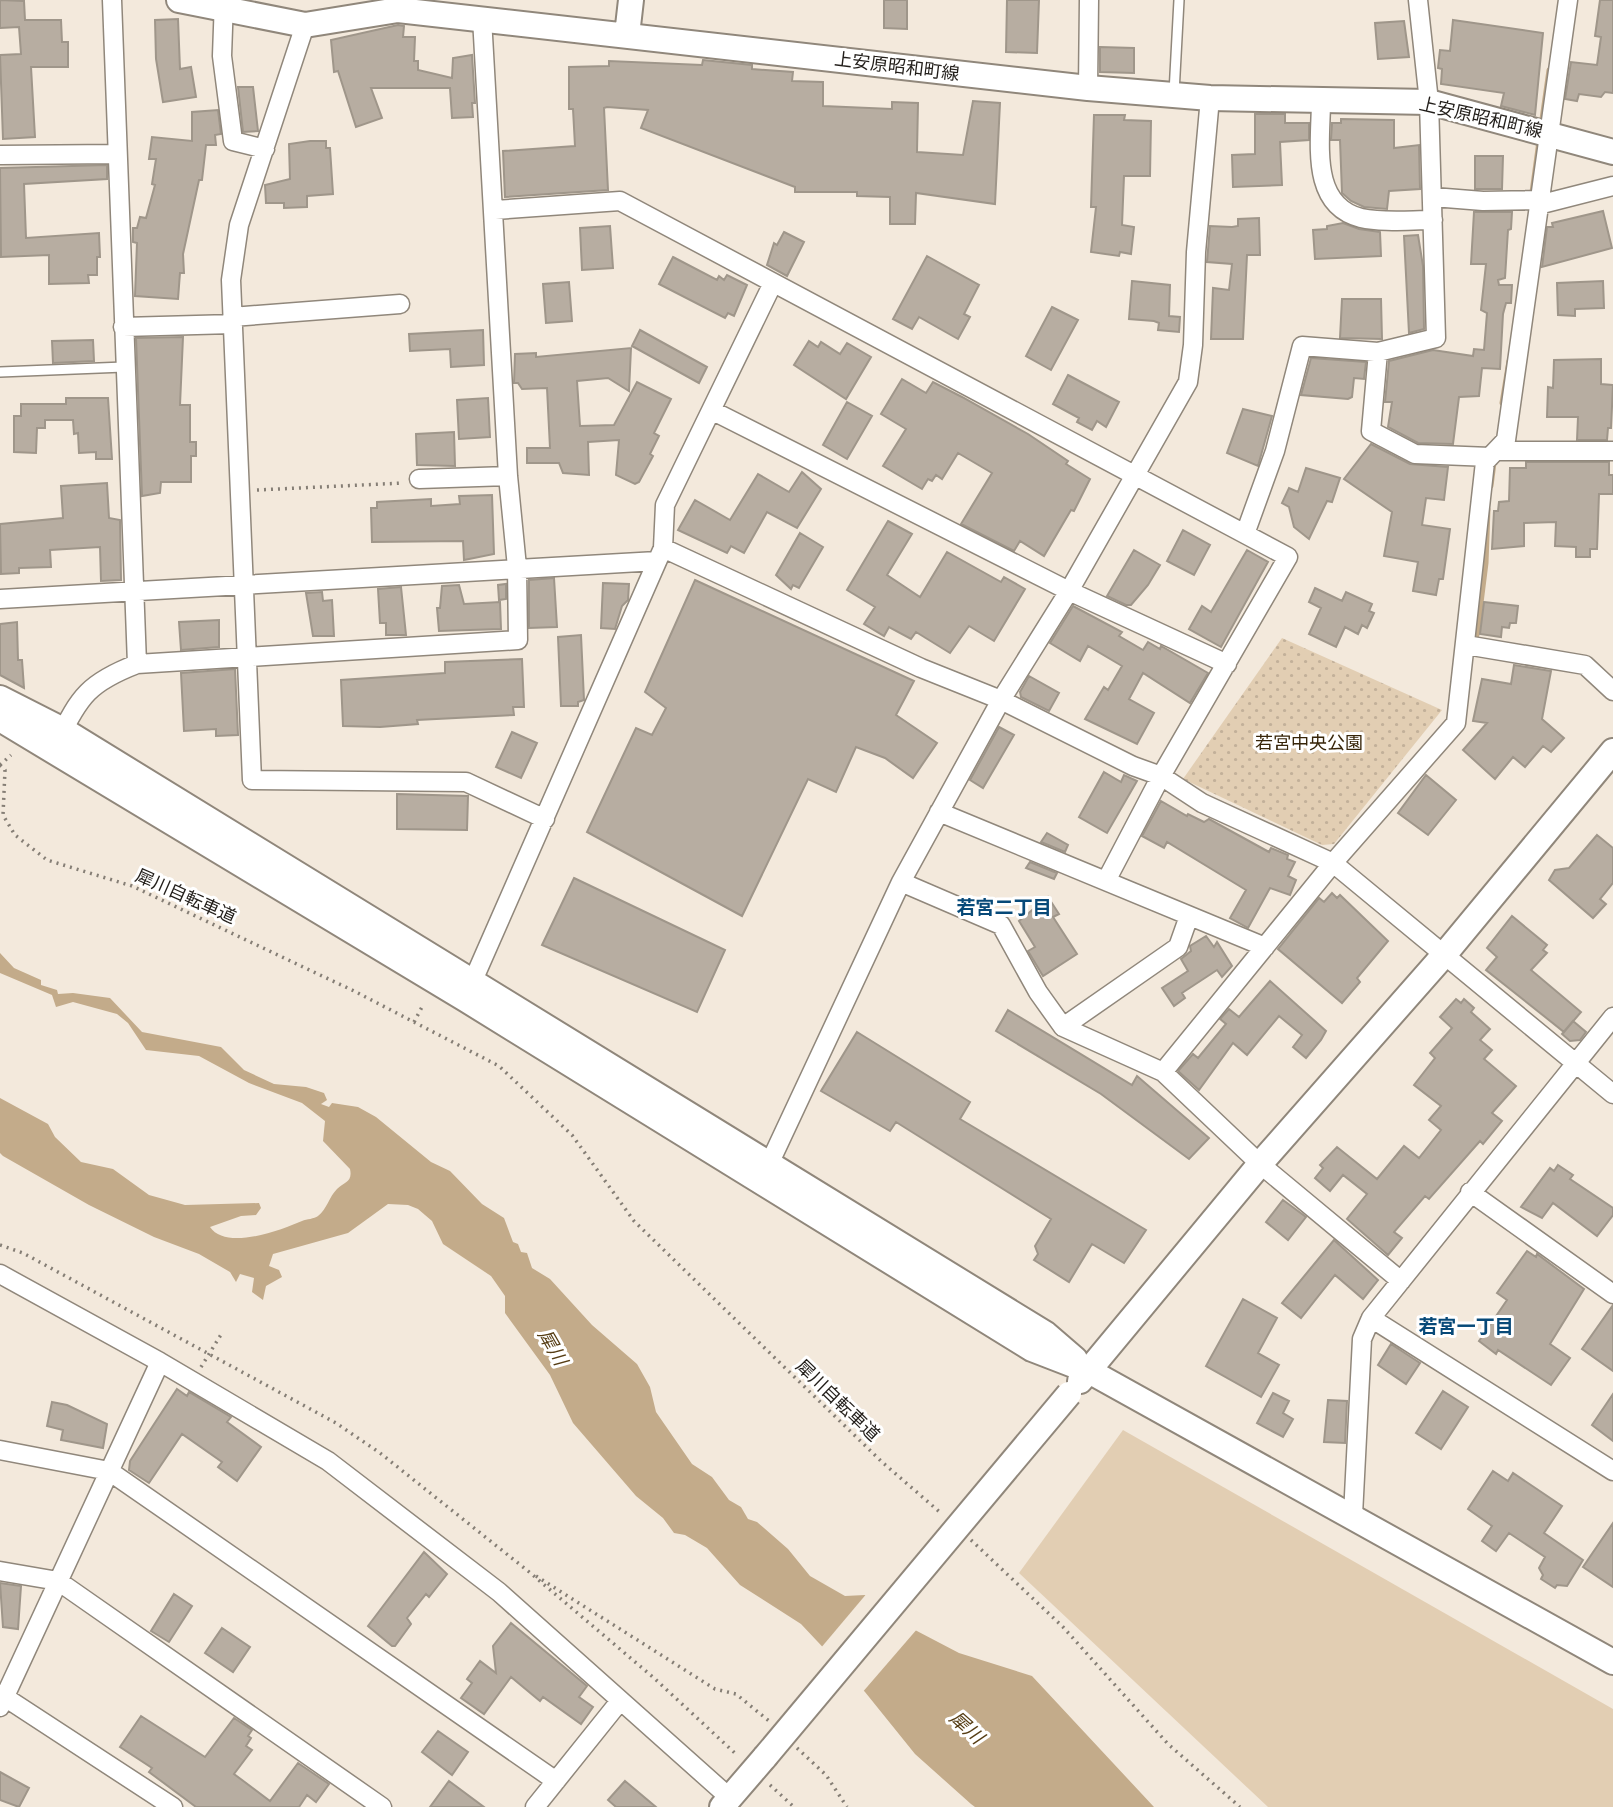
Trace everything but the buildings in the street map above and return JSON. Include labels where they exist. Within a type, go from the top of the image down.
[{"type":"street","points":[[112,0],[132,591],[137,664]]},
{"type":"street","name":"上安原昭和町線","points":[[179,0],[224,4],[305,24],[398,10],[1087,88],[1210,98],[1429,102],[1613,152]]},
{"type":"street","points":[[628,35],[631,0]]},
{"type":"street","points":[[1087,88],[1090,0]]},
{"type":"street","points":[[1245,534],[1275,451],[1302,346],[1378,352],[1436,338],[1429,102],[1418,0]]},
{"type":"street","points":[[1163,1072],[1333,863],[1456,723],[1485,462],[1506,440],[1567,0]]},
{"type":"street","points":[[224,4],[222,56],[233,141],[265,149]]},
{"type":"street","points":[[58,740],[74,707],[104,676],[137,664],[518,640],[517,567],[508,475],[482,18]]},
{"type":"street","points":[[305,24],[239,225],[231,280],[252,780],[466,782],[545,819]]},
{"type":"street","points":[[766,1172],[901,882],[1001,699],[1069,591],[1133,474],[1188,382],[1193,345],[1196,251],[1210,98]]},
{"type":"street","points":[[1321,100],[1322,174],[1327,194],[1340,209],[1362,218],[1433,220]]},
{"type":"street","points":[[0,155],[117,154]]},
{"type":"street","points":[[1433,197],[1538,203],[1613,186]]},
{"type":"street","points":[[495,210],[620,201],[772,285],[823,308],[1288,557],[1161,776],[1106,881]]},
{"type":"street","points":[[468,991],[660,554],[665,505],[772,285]]},
{"type":"street","points":[[123,327],[232,321],[400,304]]},
{"type":"street","points":[[1378,352],[1371,431],[1415,454],[1613,451]]},
{"type":"street","points":[[713,411],[1069,591],[1227,664]]},
{"type":"street","points":[[419,480],[508,475]]},
{"type":"street","points":[[0,599],[517,567],[660,554],[922,668],[1001,699],[1133,766],[1161,776],[1202,803],[1333,863],[1613,1094]]},
{"type":"street","points":[[1466,645],[1585,665],[1613,691]]},
{"type":"street","points":[[0,698],[58,740],[468,991],[766,1172],[1046,1334],[1089,1371],[1353,1515],[1613,1662]]},
{"type":"street","points":[[0,719],[58,740]]},
{"type":"street","points":[[0,1274],[160,1362],[328,1461],[499,1592],[620,1701],[726,1802],[1260,1164],[1444,955],[1613,751]]},
{"type":"street","points":[[939,812],[1265,947]]},
{"type":"street","points":[[901,882],[1001,925],[1038,992],[1063,1027],[1163,1072],[1260,1164],[1401,1281]]},
{"type":"street","points":[[1063,1027],[1178,947],[1189,916]]},
{"type":"street","points":[[1353,1515],[1362,1339],[1371,1318],[1613,1017]]},
{"type":"street","points":[[1470,1192],[1613,1294]]},
{"type":"street","points":[[1371,1318],[1613,1471]]},
{"type":"street","points":[[160,1362],[2,1699],[173,1807]]},
{"type":"street","points":[[0,1450],[109,1471],[556,1781]]},
{"type":"street","points":[[0,1571],[58,1581],[382,1807]]},
{"type":"street","points":[[535,1807],[620,1701]]},
{"type":"lane","points":[[1174,95],[1179,0]]},
{"type":"lane","points":[[0,372],[124,367]]},
{"type":"path","points":[[241,491],[419,480]]},
{"type":"path","name":"犀川自転車道","points":[[11,755],[0,765],[5,770],[3,815],[15,835],[47,860],[132,886],[499,1066],[572,1135],[634,1221],[881,1462],[945,1516]]},
{"type":"path","points":[[414,1022],[422,1007]]},
{"type":"path","points":[[0,1245],[23,1253],[210,1353],[336,1423],[380,1453],[528,1571],[760,1764],[794,1807]]},
{"type":"path","points":[[210,1353],[222,1333]]},
{"type":"path","points":[[965,1535],[1063,1627],[1168,1744],[1240,1807]]},
{"type":"path","points":[[528,1571],[716,1689],[736,1694],[772,1725]]},
{"type":"path","points":[[790,1742],[826,1775],[847,1807]]},
{"type":"green space","name":"若宮中央公園","points":[[1282,638],[1442,710],[1334,844],[1322,845],[1183,779]]},
{"type":"green space","points":[[1123,1430],[1613,1709],[1613,1807],[1268,1807],[1019,1573]]},
{"type":"water","name":"犀川","points":[[0,953],[14,968],[41,980],[41,985],[57,990],[58,994],[73,993],[110,998],[142,1032],[221,1047],[244,1070],[274,1084],[306,1087],[324,1093],[327,1100],[321,1104],[329,1107],[332,1103],[358,1107],[376,1117],[431,1162],[450,1171],[482,1204],[504,1218],[513,1242],[518,1244],[521,1252],[527,1253],[532,1268],[550,1279],[592,1325],[637,1364],[650,1387],[656,1412],[692,1464],[712,1477],[729,1500],[741,1507],[748,1519],[757,1522],[788,1549],[810,1576],[845,1596],[865,1595],[915,1630],[959,1653],[1032,1676],[1154,1807],[975,1807],[971,1804],[915,1754],[865,1692],[801,1624],[740,1585],[707,1548],[685,1535],[674,1533],[663,1518],[636,1496],[573,1423],[550,1375],[505,1313],[505,1296],[491,1276],[443,1244],[432,1221],[418,1209],[408,1205],[388,1204],[348,1233],[273,1254],[269,1266],[279,1270],[282,1277],[266,1286],[263,1300],[252,1292],[254,1278],[240,1274],[236,1282],[230,1272],[199,1254],[154,1237],[89,1205],[3,1156],[0,1153],[0,1098],[48,1124],[55,1137],[81,1162],[113,1169],[149,1195],[185,1205],[259,1203],[261,1208],[256,1215],[241,1216],[210,1227],[218,1234],[241,1238],[281,1229],[316,1217],[324,1210],[334,1192],[349,1179],[351,1173],[323,1141],[325,1121],[302,1103],[249,1083],[199,1056],[146,1050],[128,1023],[117,1014],[73,1002],[56,1007],[52,995],[0,973]]},
{"type":"pier","points":[[868,1592],[918,1628],[861,1694],[820,1649]]},
{"type":"waterway","points":[[1542,119],[1549,70]]},
{"type":"waterway","points":[[1532,192],[1539,141]]},
{"type":"waterway","points":[[1502,403],[1509,361]]},
{"type":"waterway","points":[[1491,486],[1494,463]]},
{"type":"waterway","points":[[1477,635],[1486,563],[1488,509]]},
{"type":"district","name":"若宮二丁目","points":[[1004,907]]},
{"type":"district","name":"若宮一丁目","points":[[1466,1326]]}]
